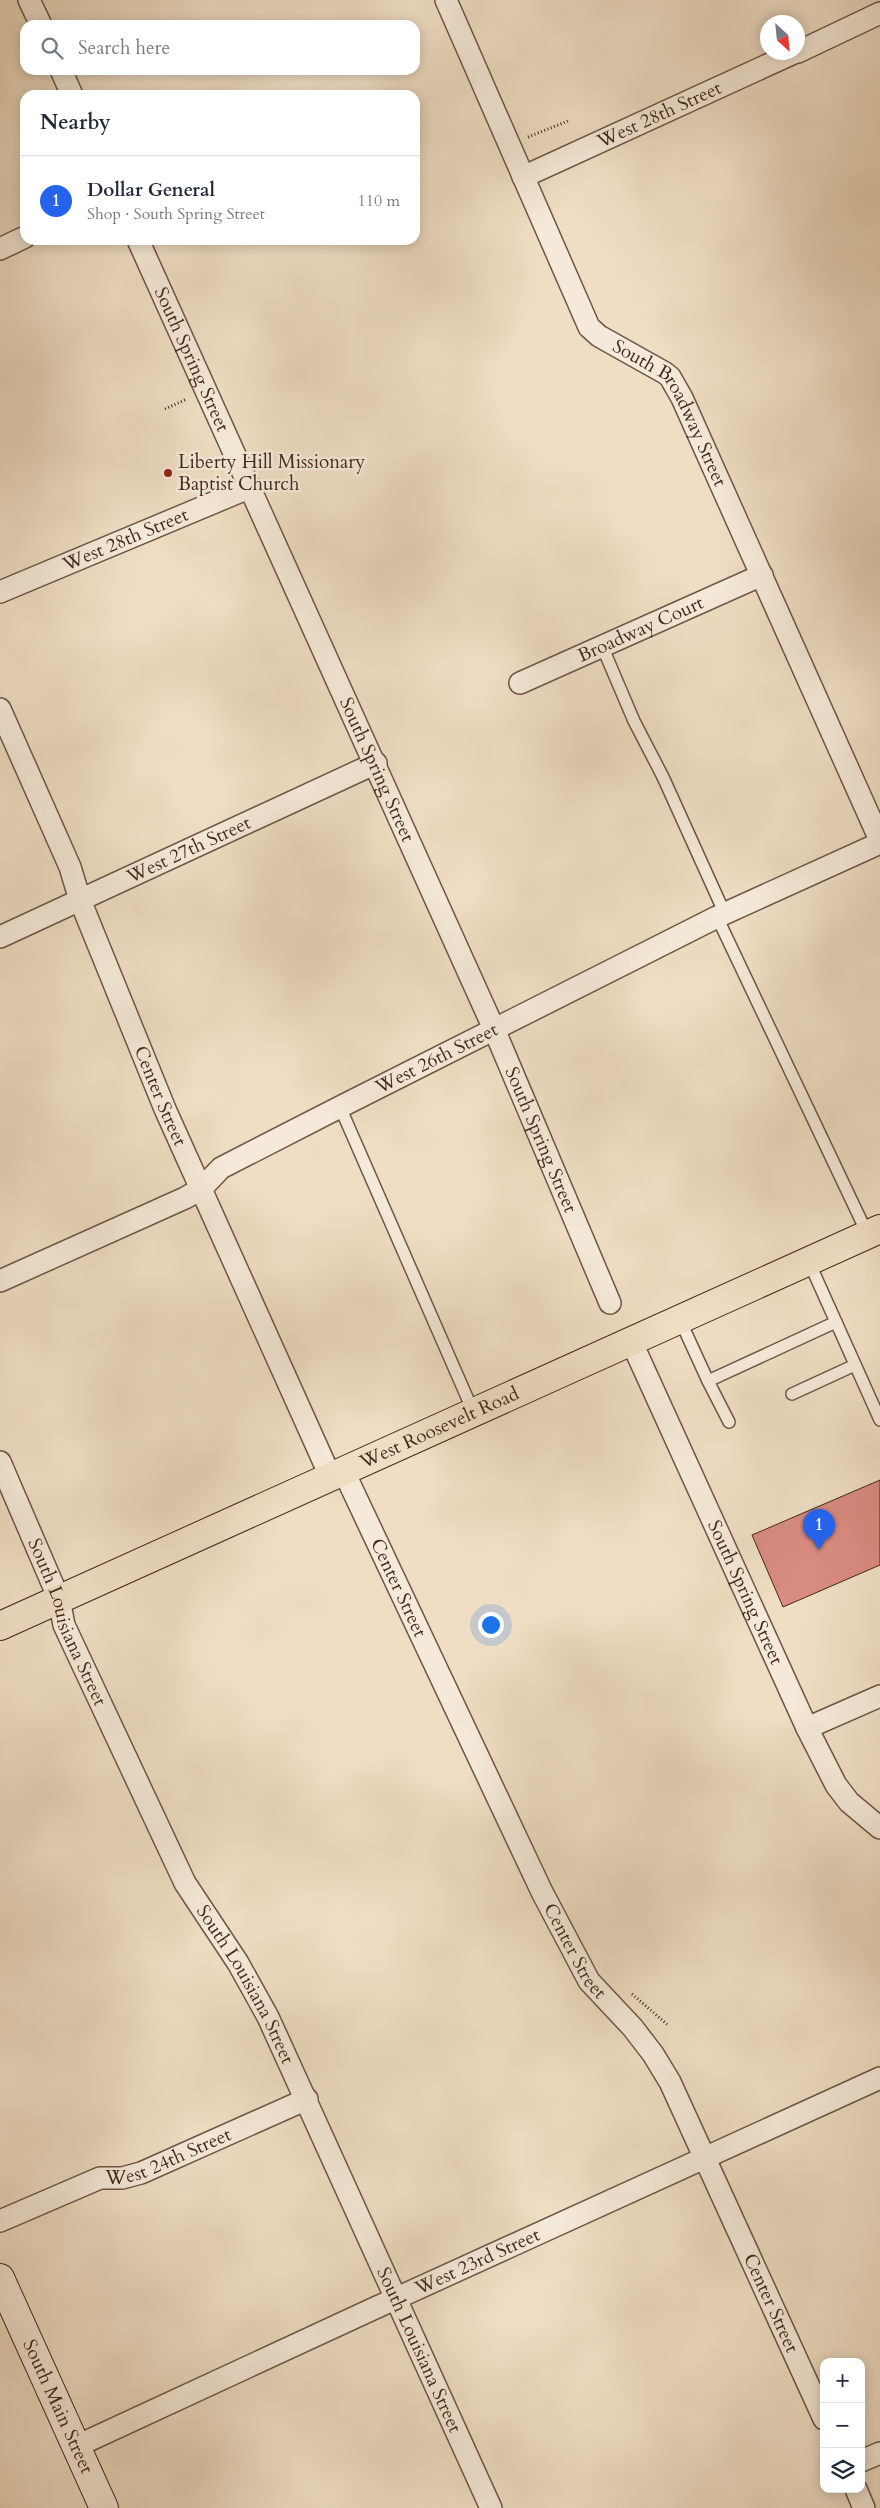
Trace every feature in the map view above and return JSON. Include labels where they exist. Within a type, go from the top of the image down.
[{"type":"main road","name":"West Roosevelt Road","points":[[0,1626],[337,1475],[473,1411],[632,1343],[874,1232]]},
{"type":"main road","name":"South Main Street","points":[[0,2278],[104,2508]]},
{"type":"street","points":[[30,0],[39,20]]},
{"type":"street","name":"South Broadway Street","points":[[446,0],[589,327],[599,336],[670,377],[762,575],[880,842]]},
{"type":"street","name":"West 28th Street","points":[[805,48],[880,13]]},
{"type":"street","name":"West 28th Street","points":[[523,178],[780,60]]},
{"type":"street","points":[[63,75],[70,90]]},
{"type":"street","points":[[0,249],[20,240]]},
{"type":"street","name":"South Spring Street","points":[[140,245],[494,1029],[610,1302]]},
{"type":"street","name":"West 28th Street","points":[[0,592],[251,487]]},
{"type":"street","name":"Broadway Court","points":[[520,682],[762,575]]},
{"type":"street","name":"Center Street","points":[[0,709],[70,867],[80,900],[165,1109],[337,1475],[542,1892],[592,1985],[633,2028],[653,2054],[670,2082],[820,2409]]},
{"type":"street","name":"West 27th Street","points":[[0,937],[376,764]]},
{"type":"street","name":"West 26th Street","points":[[0,1281],[201,1189],[221,1168],[340,1106],[721,915],[880,842]]},
{"type":"street","name":"South Spring Street","points":[[632,1343],[807,1728],[836,1785],[844,1796],[880,1828]]},
{"type":"street","name":"South Louisiana Street","points":[[0,1462],[59,1600],[64,1625],[166,1846],[186,1883],[238,1963],[264,2009],[307,2099],[491,2508]]},
{"type":"street","points":[[807,1728],[880,1696]]},
{"type":"street","name":"West 23rd Street","points":[[77,2446],[880,2078]]},
{"type":"street","name":"West 24th Street","points":[[0,2221],[100,2178],[122,2178],[141,2173],[307,2099]]},
{"type":"street","points":[[865,2459],[880,2453]]},
{"type":"street","points":[[858,2493],[864,2508]]},
{"type":"lane","points":[[602,646],[634,721],[663,777],[721,915],[874,1232]]},
{"type":"lane","points":[[340,1106],[473,1411]]},
{"type":"lane","points":[[809,1262],[880,1420]]},
{"type":"lane","points":[[680,1320],[729,1422]]},
{"type":"lane","points":[[708,1381],[836,1322]]},
{"type":"lane","points":[[792,1394],[855,1365]]},
{"type":"path","points":[[509,145],[568,121]]},
{"type":"path","points":[[165,409],[188,398]]},
{"type":"path","points":[[627,1989],[669,2026]]},
{"type":"building","points":[[880,1480],[880,1565],[783,1607],[752,1535]]},
{"type":"place","name":"Liberty Hill Missionary Baptist Church","points":[[168,473]]},
{"type":"place","name":"Dollar General","points":[[819,1550]]}]
